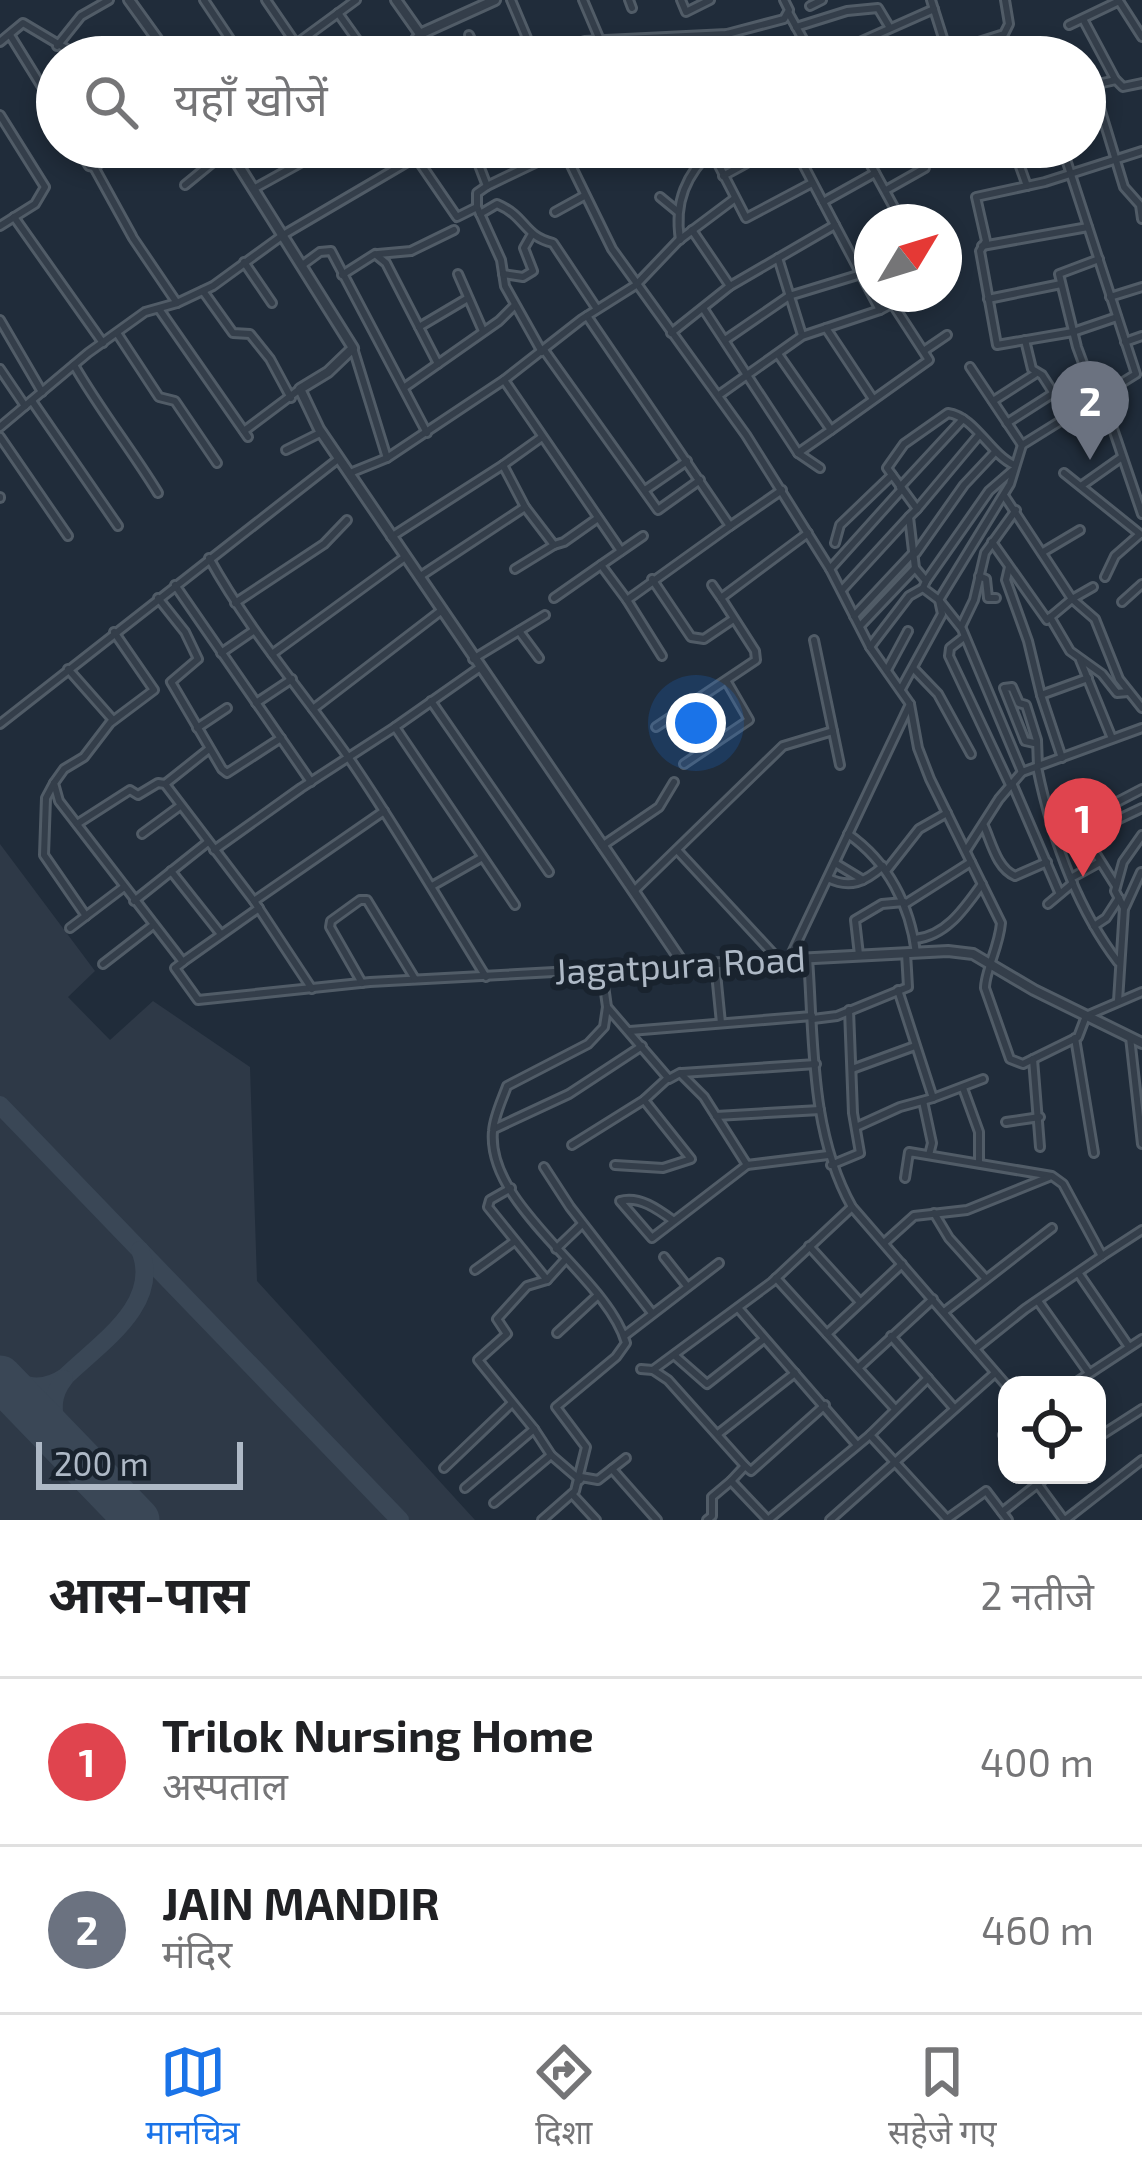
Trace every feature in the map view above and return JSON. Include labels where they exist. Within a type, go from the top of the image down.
[{"type":"street","points":[[65,36],[81,16],[109,0]]},
{"type":"street","points":[[129,0],[155,36]]},
{"type":"street","points":[[204,0],[228,36]]},
{"type":"street","points":[[266,0],[291,36]]},
{"type":"street","points":[[307,36],[356,0]]},
{"type":"street","points":[[396,0],[420,34],[496,0]]},
{"type":"street","points":[[461,0],[466,13]]},
{"type":"street","points":[[512,0],[527,36]]},
{"type":"street","points":[[583,0],[598,36]]},
{"type":"street","points":[[681,0],[686,11],[710,0]]},
{"type":"street","points":[[784,0],[801,36]]},
{"type":"street","points":[[811,5],[822,0]]},
{"type":"street","points":[[931,0],[942,36]]},
{"type":"street","points":[[998,36],[1010,24],[1005,0]]},
{"type":"street","points":[[1069,26],[1119,2],[1142,37]]},
{"type":"street","points":[[796,27],[847,11],[878,8],[890,28]]},
{"type":"street","points":[[872,36],[934,10]]},
{"type":"street","points":[[338,14],[354,36]]},
{"type":"street","points":[[685,36],[728,34],[789,14]]},
{"type":"street","points":[[1083,19],[1092,36]]},
{"type":"street","points":[[0,42],[23,23],[42,36]]},
{"type":"street","points":[[10,35],[36,77]]},
{"type":"street","points":[[1106,62],[1123,87],[1142,82]]},
{"type":"street","points":[[1106,82],[1116,80]]},
{"type":"street","points":[[0,115],[46,187],[43,196],[0,226]]},
{"type":"street","points":[[1106,131],[1127,193],[1140,205],[1142,219]]},
{"type":"street","points":[[1106,162],[1142,151]]},
{"type":"street","points":[[95,168],[177,303]]},
{"type":"street","points":[[184,185],[204,168]]},
{"type":"street","points":[[242,168],[353,348],[387,458]]},
{"type":"street","points":[[255,188],[291,168]]},
{"type":"street","points":[[0,428],[145,312],[203,291],[283,235],[397,168]]},
{"type":"street","points":[[424,168],[457,217],[497,204],[516,212],[532,234],[553,243],[597,309]]},
{"type":"street","points":[[480,168],[487,187]]},
{"type":"street","points":[[525,168],[477,193],[515,305],[658,509],[700,481]]},
{"type":"street","points":[[572,168],[636,285],[782,490],[869,647],[910,704],[918,748],[1001,923],[985,988],[1009,1057],[1016,1064],[1075,1038]]},
{"type":"street","points":[[680,240],[677,211],[696,168]]},
{"type":"street","points":[[720,168],[746,218],[812,183]]},
{"type":"street","points":[[723,176],[738,168]]},
{"type":"street","points":[[804,168],[854,262]]},
{"type":"street","points":[[872,168],[892,204]]},
{"type":"street","points":[[884,191],[925,168]]},
{"type":"street","points":[[1021,168],[1027,186]]},
{"type":"street","points":[[900,690],[942,614],[939,600],[1004,496],[1022,445],[1136,374],[1069,168]]},
{"type":"street","points":[[1086,168],[976,196],[986,241],[980,251],[997,345],[1073,332],[1117,317]]},
{"type":"street","points":[[823,202],[875,173]]},
{"type":"street","points":[[555,212],[584,196]]},
{"type":"street","points":[[660,197],[677,211]]},
{"type":"street","points":[[347,475],[427,434],[504,380],[636,285],[680,240],[734,199]]},
{"type":"street","points":[[14,217],[103,343]]},
{"type":"street","points":[[671,333],[730,286],[836,225]]},
{"type":"street","points":[[982,247],[1088,226]]},
{"type":"street","points":[[342,275],[375,254],[411,251],[454,230]]},
{"type":"street","points":[[692,230],[730,286]]},
{"type":"street","points":[[503,274],[523,277],[533,272],[524,248],[532,234]]},
{"type":"street","points":[[301,266],[320,252],[331,251],[427,434]]},
{"type":"street","points":[[375,254],[386,263],[438,364]]},
{"type":"street","points":[[778,258],[802,336]]},
{"type":"street","points":[[1096,401],[1058,274],[1099,259]]},
{"type":"street","points":[[244,262],[272,303]]},
{"type":"street","points":[[458,274],[483,332]]},
{"type":"street","points":[[725,340],[790,296],[854,276]]},
{"type":"street","points":[[988,299],[1061,284]]},
{"type":"street","points":[[1110,297],[1142,287]]},
{"type":"street","points":[[203,291],[233,333],[250,334],[270,359],[290,398]]},
{"type":"street","points":[[419,326],[467,298]]},
{"type":"street","points":[[405,387],[515,305]]},
{"type":"street","points":[[703,308],[799,453],[820,468]]},
{"type":"street","points":[[159,309],[246,434],[353,348]]},
{"type":"street","points":[[718,395],[802,336],[874,312]]},
{"type":"street","points":[[799,453],[925,364],[929,357],[898,312]]},
{"type":"street","points":[[587,316],[730,526]]},
{"type":"street","points":[[0,320],[42,392]]},
{"type":"street","points":[[826,328],[873,399]]},
{"type":"street","points":[[117,333],[159,397],[175,401],[217,463]]},
{"type":"street","points":[[925,350],[947,335]]},
{"type":"street","points":[[1125,342],[1142,336]]},
{"type":"street","points":[[1025,340],[1036,374]]},
{"type":"street","points":[[778,354],[831,430]]},
{"type":"street","points":[[74,365],[106,421],[158,493]]},
{"type":"street","points":[[970,367],[1022,445]]},
{"type":"street","points":[[0,370],[118,526]]},
{"type":"street","points":[[1007,423],[1085,373]]},
{"type":"street","points":[[992,401],[1036,374],[1042,375],[1054,393]]},
{"type":"street","points":[[504,380],[621,551]]},
{"type":"street","points":[[300,389],[337,460],[684,965]]},
{"type":"street","points":[[917,508],[886,468],[904,444],[939,417],[956,413],[1013,468]]},
{"type":"street","points":[[1109,417],[1142,514]]},
{"type":"street","points":[[828,566],[963,418]]},
{"type":"street","points":[[286,450],[320,433]]},
{"type":"street","points":[[842,591],[979,435]]},
{"type":"street","points":[[0,437],[68,536]]},
{"type":"street","points":[[391,537],[542,437]]},
{"type":"street","points":[[854,616],[914,554],[964,485],[995,452]]},
{"type":"street","points":[[1082,486],[1122,457]]},
{"type":"street","points":[[0,724],[337,460]]},
{"type":"street","points":[[645,490],[687,460]]},
{"type":"street","points":[[502,465],[525,507],[554,545]]},
{"type":"street","points":[[869,647],[924,584],[989,490],[1013,468]]},
{"type":"street","points":[[1064,472],[1141,533],[1115,556],[1105,577]]},
{"type":"street","points":[[835,543],[840,525],[892,476]]},
{"type":"street","points":[[627,600],[782,490]]},
{"type":"street","points":[[1004,496],[1072,599],[1095,619],[1113,667],[1142,708]]},
{"type":"street","points":[[418,577],[525,507]]},
{"type":"street","points":[[961,627],[972,608],[992,542],[1016,510]]},
{"type":"street","points":[[515,569],[598,518]]},
{"type":"street","points":[[909,518],[916,568],[961,627],[1022,772]]},
{"type":"street","points":[[234,604],[324,544],[347,520]]},
{"type":"street","points":[[1043,552],[1080,530]]},
{"type":"street","points":[[554,598],[643,536]]},
{"type":"street","points":[[722,598],[810,536]]},
{"type":"street","points":[[992,542],[1047,620],[1093,587]]},
{"type":"street","points":[[272,654],[405,557]]},
{"type":"street","points":[[209,558],[234,604],[384,811],[486,977]]},
{"type":"street","points":[[602,565],[662,656]]},
{"type":"street","points":[[1009,567],[1006,580],[1062,758]]},
{"type":"street","points":[[859,627],[916,568]]},
{"type":"street","points":[[979,576],[986,578],[988,598],[996,598]]},
{"type":"street","points":[[652,580],[691,637],[704,638],[733,620]]},
{"type":"street","points":[[1122,602],[1142,584]]},
{"type":"street","points":[[175,585],[311,782]]},
{"type":"street","points":[[656,727],[756,660],[755,651],[712,585]]},
{"type":"street","points":[[86,916],[44,856],[46,799],[64,769],[84,757],[113,721],[198,659],[185,632],[158,598]]},
{"type":"street","points":[[313,709],[442,610]]},
{"type":"street","points":[[214,850],[395,728],[545,615]]},
{"type":"street","points":[[1050,617],[1070,651],[1102,674],[1117,693],[1128,692]]},
{"type":"street","points":[[221,654],[253,631]]},
{"type":"street","points":[[519,631],[539,658]]},
{"type":"street","points":[[886,672],[908,631]]},
{"type":"street","points":[[115,632],[154,690]]},
{"type":"street","points":[[964,637],[950,648],[949,656],[1059,892]]},
{"type":"street","points":[[814,640],[840,765]]},
{"type":"street","points":[[1080,660],[1112,736]]},
{"type":"street","points":[[68,669],[113,721]]},
{"type":"street","points":[[914,669],[938,694],[971,754]]},
{"type":"street","points":[[1041,695],[1088,678]]},
{"type":"street","points":[[256,703],[292,679]]},
{"type":"street","points":[[171,682],[227,773],[281,738]]},
{"type":"street","points":[[684,764],[749,720],[727,682]]},
{"type":"street","points":[[1034,742],[1025,742],[1006,687],[1012,688],[1019,703],[1026,704],[1037,740],[1037,766],[1072,881],[1118,962]]},
{"type":"street","points":[[431,700],[549,872]]},
{"type":"street","points":[[677,850],[784,960],[910,704]]},
{"type":"street","points":[[197,728],[226,708]]},
{"type":"street","points":[[395,728],[514,905]]},
{"type":"street","points":[[966,850],[1022,772],[1142,728]]},
{"type":"street","points":[[634,891],[783,746],[833,731]]},
{"type":"street","points":[[165,784],[209,749]]},
{"type":"street","points":[[602,845],[659,807],[674,782]]},
{"type":"street","points":[[54,783],[58,801],[183,962],[384,811]]},
{"type":"street","points":[[77,824],[119,794],[130,790],[138,795],[165,784],[256,904],[312,989]]},
{"type":"street","points":[[1056,833],[1142,789]]},
{"type":"street","points":[[142,834],[181,806]]},
{"type":"street","points":[[1060,847],[1142,808]]},
{"type":"street","points":[[828,878],[843,886],[863,880],[884,868],[919,829],[947,813]]},
{"type":"street","points":[[984,826],[1009,873],[1047,862]]},
{"type":"street","points":[[630,1031],[812,1018],[849,1010],[908,987],[914,939],[904,903],[867,847],[848,834]]},
{"type":"street","points":[[1116,886],[1124,862],[1142,835]]},
{"type":"street","points":[[134,901],[208,842]]},
{"type":"street","points":[[1094,851],[1124,908]]},
{"type":"street","points":[[432,886],[481,858]]},
{"type":"street","points":[[859,956],[855,920],[882,904],[904,903],[971,862]]},
{"type":"street","points":[[1048,904],[1100,862]]},
{"type":"street","points":[[835,863],[863,880]]},
{"type":"street","points":[[170,871],[220,933]]},
{"type":"street","points":[[1118,1001],[1124,908],[1141,872]]},
{"type":"street","points":[[914,939],[934,937],[945,929],[982,884]]},
{"type":"street","points":[[70,928],[124,887]]},
{"type":"street","points":[[1094,926],[1106,918],[1119,898]]},
{"type":"street","points":[[362,983],[330,927],[332,920],[360,899],[367,900],[415,979]]},
{"type":"street","points":[[103,964],[152,926]]},
{"type":"street","name":"Jagatpura Road","points":[[183,962],[175,968],[198,1000],[415,979],[911,953],[973,954],[1142,1042]]},
{"type":"street","points":[[808,958],[820,1110],[831,1165],[852,1207],[998,1376]]},
{"type":"street","points":[[715,963],[721,1023]]},
{"type":"street","points":[[542,1520],[572,1494],[581,1478],[586,1447],[556,1407],[626,1343],[597,1296],[511,1188],[498,1161],[493,1130],[507,1086],[588,1044],[604,1027],[607,1007],[602,971]]},
{"type":"street","points":[[898,990],[928,1100],[929,1155]]},
{"type":"street","points":[[1094,1153],[1075,1038],[1086,1016],[1142,992]]},
{"type":"street","points":[[607,1007],[668,1078]]},
{"type":"street","points":[[831,1165],[860,1153],[849,1010]]},
{"type":"street","points":[[1130,1036],[1142,1144]]},
{"type":"street","points":[[493,1130],[569,1094],[642,1046]]},
{"type":"street","points":[[852,1069],[915,1046]]},
{"type":"street","points":[[1033,1059],[1040,1147]]},
{"type":"street","points":[[572,1145],[680,1073],[816,1064]]},
{"type":"street","points":[[680,1073],[704,1097],[746,1165]]},
{"type":"street","points":[[856,1127],[983,1079]]},
{"type":"street","points":[[963,1088],[979,1132],[980,1162]]},
{"type":"street","points":[[615,1165],[662,1168],[691,1159],[644,1100]]},
{"type":"street","points":[[716,1116],[820,1110]]},
{"type":"street","points":[[1006,1122],[1040,1117]]},
{"type":"street","points":[[905,1178],[909,1152],[1052,1176],[1063,1184],[1102,1256]]},
{"type":"street","points":[[674,1221],[629,1198],[620,1201],[652,1238],[674,1221],[746,1165],[828,1155]]},
{"type":"street","points":[[544,1167],[652,1313]]},
{"type":"street","points":[[884,1244],[914,1216],[968,1210],[1052,1176]]},
{"type":"street","points":[[511,1188],[490,1200],[488,1207],[547,1280]]},
{"type":"street","points":[[652,1370],[739,1309],[852,1207]]},
{"type":"street","points":[[934,1213],[949,1238],[986,1279]]},
{"type":"street","points":[[556,1250],[582,1224]]},
{"type":"street","points":[[944,1312],[1052,1228]]},
{"type":"street","points":[[976,1349],[1142,1230]]},
{"type":"street","points":[[475,1270],[515,1241]]},
{"type":"street","points":[[809,1246],[860,1301]]},
{"type":"street","points":[[664,1257],[687,1286]]},
{"type":"street","points":[[565,1260],[547,1280],[527,1286],[497,1318],[508,1334],[478,1360],[551,1455],[581,1478],[598,1480],[626,1458]]},
{"type":"street","points":[[624,1336],[718,1262]]},
{"type":"street","points":[[827,1334],[902,1264]]},
{"type":"street","points":[[1079,1274],[1129,1346]]},
{"type":"street","points":[[776,1278],[895,1409]]},
{"type":"street","points":[[557,1333],[597,1296]]},
{"type":"street","points":[[858,1368],[933,1299]]},
{"type":"street","points":[[1038,1301],[1089,1373]]},
{"type":"street","points":[[739,1309],[857,1445]]},
{"type":"street","points":[[891,1336],[953,1408]]},
{"type":"street","points":[[674,1354],[706,1384],[764,1339]]},
{"type":"street","points":[[1085,1376],[1142,1339]]},
{"type":"street","points":[[641,1369],[668,1380],[751,1472],[825,1405]]},
{"type":"street","points":[[718,1434],[795,1373]]},
{"type":"street","points":[[830,1520],[995,1373]]},
{"type":"street","points":[[731,1481],[768,1520],[870,1436],[928,1378]]},
{"type":"street","points":[[444,1468],[512,1403]]},
{"type":"street","points":[[1106,1432],[1142,1409]]},
{"type":"street","points":[[465,1488],[534,1430]]},
{"type":"street","points":[[870,1436],[948,1520],[986,1491],[1005,1516],[1037,1484],[1064,1520],[1142,1460]]},
{"type":"street","points":[[494,1503],[551,1455]]},
{"type":"street","points":[[707,1520],[712,1516],[712,1497],[745,1466]]},
{"type":"street","points":[[612,1469],[657,1520]]},
{"type":"street","points":[[572,1494],[596,1520]]},
{"type":"shaded area","points":[[0,844],[95,971],[68,997],[110,1040],[153,1001],[250,1067],[257,1281],[475,1520],[0,1520]]},
{"type":"taxiway","points":[[0,1105],[400,1520]]},
{"type":"taxiway","points":[[0,1373],[32,1386],[65,1377],[110,1336],[135,1305],[145,1270],[140,1250]]},
{"type":"taxiway","points":[[64,1379],[56,1394],[56,1423],[103,1487]]},
{"type":"runway","points":[[0,1378],[137,1520]]},
{"type":"place","name":"JAIN MANDIR","points":[[1090,460]]},
{"type":"place","name":"Trilok Nursing Home","points":[[1083,877]]}]
